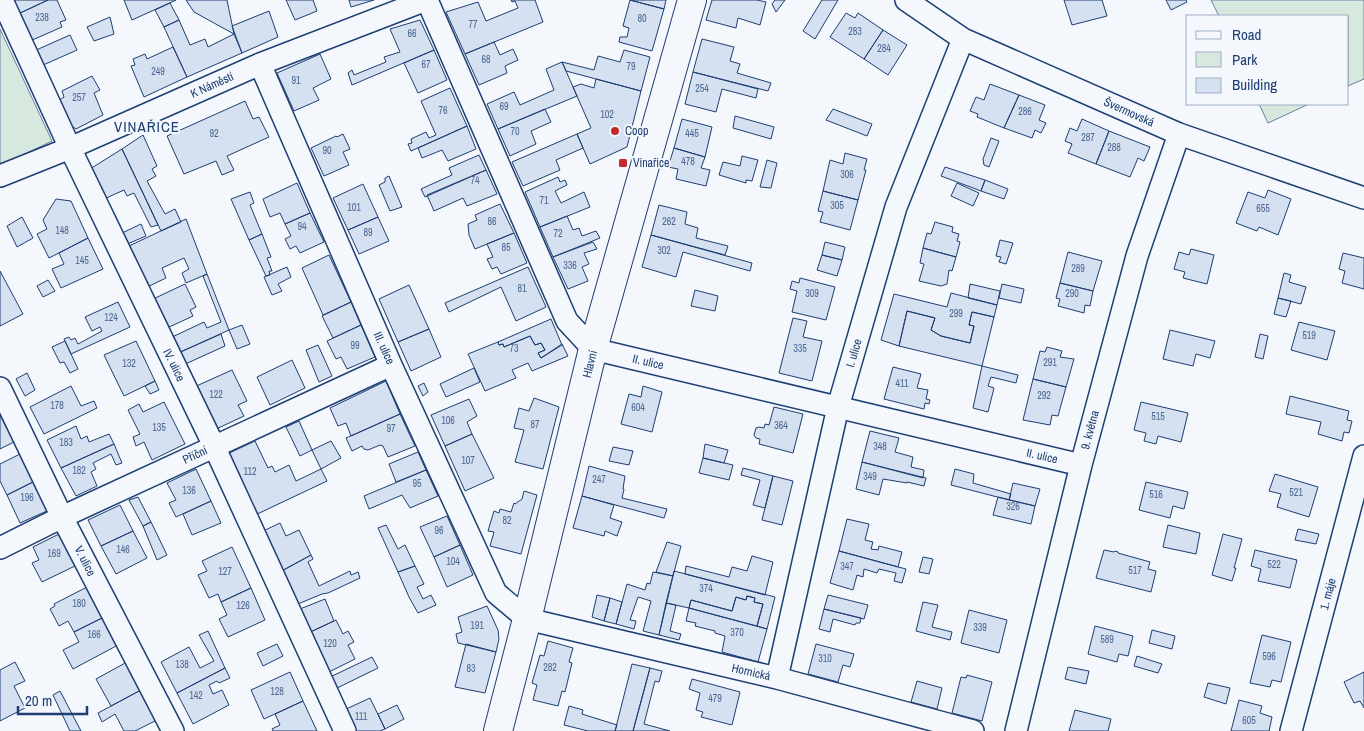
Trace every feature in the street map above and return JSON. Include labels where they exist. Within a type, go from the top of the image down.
[{"type":"street","name":"IV. ulice","points":[[2,0],[70,148],[214,446],[345,731]]},
{"type":"street","name":"K Náměstí","points":[[0,176],[70,148],[260,64],[426,0]]},
{"type":"street","points":[[426,0],[567,321],[593,349]]},
{"type":"street","name":"Hlavní","points":[[498,731],[593,349],[692,0]]},
{"type":"street","name":"Švermovská","points":[[906,0],[928,7],[963,39],[1179,134],[1364,198]]},
{"type":"street","name":"I. ulice","points":[[778,678],[838,407],[896,207],[963,39]]},
{"type":"street","name":"III. ulice","points":[[260,64],[391,365],[496,593],[527,619]]},
{"type":"street","name":"9. května","points":[[1016,731],[1081,465],[1137,256],[1179,134]]},
{"type":"street","name":"II. ulice","points":[[593,349],[1081,465]]},
{"type":"street","name":"Příční","points":[[0,548],[62,517],[391,365]]},
{"type":"street","name":"V. ulice","points":[[0,388],[62,517],[173,731]]},
{"type":"street","name":"1. máje","points":[[1291,731],[1364,456]]},
{"type":"street","name":"Hornická","points":[[527,619],[778,678],[973,731]]},
{"type":"green space","points":[[1211,0],[1364,0],[1364,79],[1349,86],[1349,15],[1218,15]]},
{"type":"green space","points":[[0,29],[52,141],[0,166]]},
{"type":"green space","points":[[1259,105],[1307,105],[1268,123]]},
{"type":"building","points":[[12,0],[48,0],[18,14]]},
{"type":"building","points":[[48,0],[57,0],[66,20],[60,22],[62,27],[30,41],[18,14]]},
{"type":"building","points":[[124,0],[176,0],[132,20]]},
{"type":"building","points":[[186,0],[227,0],[234,34],[194,12]]},
{"type":"building","points":[[286,0],[313,0],[317,11],[295,20]]},
{"type":"building","points":[[349,0],[374,0],[351,7]]},
{"type":"building","points":[[511,0],[535,0],[543,22],[465,54],[446,12],[478,2],[486,21],[518,8],[515,1],[512,2]]},
{"type":"building","points":[[630,0],[666,0],[664,9]]},
{"type":"building","points":[[630,0],[664,9],[652,51],[619,42],[620,37],[627,37],[629,28],[623,26]]},
{"type":"building","points":[[712,0],[757,0],[766,2],[760,25],[738,18],[736,28],[706,20]]},
{"type":"building","points":[[775,0],[785,0],[776,12],[772,4]]},
{"type":"building","points":[[822,0],[838,0],[815,39],[803,31]]},
{"type":"building","points":[[1064,0],[1102,0],[1107,16],[1072,25]]},
{"type":"building","points":[[1166,0],[1186,0],[1187,2],[1171,10]]},
{"type":"building","points":[[170,3],[179,20],[164,27],[155,10]]},
{"type":"building","points":[[269,11],[278,37],[242,53],[232,26]]},
{"type":"building","points":[[846,13],[855,18],[858,13],[883,30],[864,59],[830,37]]},
{"type":"building","points":[[110,17],[114,34],[94,41],[87,27]]},
{"type":"building","points":[[179,20],[190,45],[205,39],[208,47],[234,34],[242,53],[187,77],[164,27]]},
{"type":"building","points":[[420,20],[434,50],[352,85],[348,73],[352,70],[354,75],[386,62],[384,57],[400,52],[390,29]]},
{"type":"building","points":[[883,30],[907,45],[888,75],[864,59]]},
{"type":"building","points":[[70,35],[77,50],[41,66],[34,51]]},
{"type":"building","points":[[702,39],[734,47],[730,61],[740,64],[737,73],[771,83],[768,91],[693,72]]},
{"type":"building","points":[[494,42],[500,55],[513,49],[518,60],[505,66],[507,73],[479,85],[465,54]]},
{"type":"building","points":[[173,47],[187,77],[144,97],[131,66],[135,65],[133,59],[145,54],[147,59]]},
{"type":"building","points":[[434,50],[447,80],[418,93],[404,63]]},
{"type":"building","points":[[624,50],[650,57],[641,91],[566,71],[562,62],[594,70],[598,56],[620,62]]},
{"type":"building","points":[[320,54],[331,79],[313,88],[319,100],[294,111],[277,73]]},
{"type":"building","points":[[562,62],[577,96],[498,129],[487,104],[514,92],[520,105],[554,90],[546,69]]},
{"type":"building","points":[[693,72],[758,89],[756,98],[722,89],[716,112],[685,104]]},
{"type":"building","points":[[92,76],[100,90],[94,93],[103,115],[76,129],[69,124],[58,101],[64,97],[62,91]]},
{"type":"building","points":[[596,79],[641,91],[627,147],[590,164],[577,134],[591,128],[573,87],[581,84],[594,88]]},
{"type":"building","points":[[990,84],[1019,95],[1004,128],[977,117],[978,114],[970,111],[976,97],[984,100]]},
{"type":"building","points":[[450,88],[467,126],[411,151],[408,144],[412,143],[411,139],[426,132],[429,138],[436,135],[421,101]]},
{"type":"building","points":[[1019,95],[1045,105],[1039,120],[1046,123],[1041,133],[1035,130],[1032,138],[1004,128]]},
{"type":"building","points":[[245,101],[253,119],[259,117],[269,137],[227,156],[234,170],[222,175],[216,161],[184,174],[167,136]]},
{"type":"building","points":[[545,109],[551,122],[531,131],[536,144],[510,156],[498,129]]},
{"type":"building","points":[[833,109],[872,124],[867,136],[826,120]]},
{"type":"building","points":[[735,116],[774,127],[771,139],[733,128]]},
{"type":"building","points":[[682,119],[712,127],[705,157],[674,148]]},
{"type":"building","points":[[1082,119],[1109,131],[1096,164],[1068,153],[1072,144],[1065,141],[1070,128],[1077,131]]},
{"type":"building","points":[[467,126],[476,149],[448,161],[442,150],[422,158],[418,148]]},
{"type":"building","points":[[1109,131],[1150,147],[1144,161],[1138,158],[1130,177],[1096,164]]},
{"type":"building","points":[[343,134],[350,149],[343,152],[349,165],[324,176],[311,148]]},
{"type":"building","points":[[577,134],[583,148],[556,160],[560,170],[523,186],[512,162]]},
{"type":"building","points":[[143,135],[157,166],[152,169],[156,176],[147,181],[165,214],[175,209],[181,222],[161,231],[122,149]]},
{"type":"building","points":[[991,138],[999,141],[989,167],[984,165],[983,159]]},
{"type":"building","points":[[674,148],[705,157],[701,168],[710,170],[706,186],[676,179],[678,169],[668,167]]},
{"type":"building","points":[[122,149],[158,225],[151,227],[134,193],[127,196],[124,190],[104,199],[90,169]]},
{"type":"building","points":[[845,153],[867,159],[858,200],[823,191],[830,160],[843,164]]},
{"type":"building","points":[[479,155],[486,170],[425,197],[421,189],[452,175],[449,168]]},
{"type":"building","points":[[742,156],[758,160],[752,181],[746,180],[746,183],[719,175],[723,162],[740,166]]},
{"type":"building","points":[[767,160],[777,163],[771,188],[760,187]]},
{"type":"building","points":[[945,167],[985,180],[981,191],[941,176]]},
{"type":"building","points":[[486,170],[497,194],[467,206],[463,198],[434,211],[427,195]]},
{"type":"building","points":[[389,176],[402,207],[390,211],[379,185],[385,182],[385,178]]},
{"type":"building","points":[[558,177],[560,182],[565,180],[567,185],[555,191],[561,203],[584,192],[590,207],[540,227],[525,192]]},
{"type":"building","points":[[985,180],[1008,189],[1004,199],[981,191]]},
{"type":"building","points":[[297,183],[310,213],[285,224],[280,213],[270,217],[263,199]]},
{"type":"building","points":[[957,183],[979,193],[973,206],[951,196]]},
{"type":"building","points":[[363,184],[378,217],[348,230],[333,198]]},
{"type":"building","points":[[1268,190],[1291,199],[1278,235],[1259,227],[1257,231],[1236,223],[1248,192],[1265,198]]},
{"type":"building","points":[[823,191],[858,200],[850,230],[820,222],[823,212],[818,211]]},
{"type":"building","points":[[250,192],[254,203],[250,205],[262,234],[249,240],[231,199]]},
{"type":"building","points":[[56,199],[71,201],[88,238],[49,258],[37,234],[47,229],[43,220]]},
{"type":"building","points":[[500,204],[514,233],[475,249],[469,235],[468,224],[477,220],[475,215]]},
{"type":"building","points":[[659,205],[687,212],[685,224],[698,228],[696,238],[728,246],[725,255],[651,235]]},
{"type":"building","points":[[310,213],[324,242],[300,253],[296,246],[290,249],[285,239],[291,236],[285,224]]},
{"type":"building","points":[[567,216],[573,230],[579,228],[582,236],[596,231],[600,238],[553,257],[540,227]]},
{"type":"building","points":[[22,217],[33,238],[17,247],[7,226]]},
{"type":"building","points":[[378,217],[389,241],[359,254],[348,230]]},
{"type":"building","points":[[186,219],[207,274],[186,283],[182,273],[189,269],[184,258],[162,268],[166,278],[145,288],[127,247]]},
{"type":"building","points":[[935,222],[953,227],[952,232],[959,234],[957,241],[960,242],[956,257],[923,248],[927,233],[931,234]]},
{"type":"building","points":[[141,224],[146,236],[125,245],[120,234]]},
{"type":"building","points":[[514,233],[527,263],[501,274],[497,267],[492,269],[487,259],[493,257],[487,244]]},
{"type":"building","points":[[262,234],[271,257],[267,258],[272,271],[269,271],[270,275],[266,276],[249,240]]},
{"type":"building","points":[[651,235],[752,263],[750,271],[683,252],[676,277],[642,267]]},
{"type":"building","points":[[88,238],[103,269],[61,288],[52,269],[64,264],[59,253]]},
{"type":"building","points":[[1000,240],[1013,243],[1006,264],[999,262],[1001,257],[996,256]]},
{"type":"building","points":[[593,242],[597,249],[584,253],[589,264],[582,267],[588,281],[568,289],[553,257]]},
{"type":"building","points":[[825,242],[845,247],[842,260],[822,255]]},
{"type":"building","points":[[923,248],[956,257],[952,271],[949,270],[947,284],[941,286],[919,281],[924,264],[920,263]]},
{"type":"building","points":[[1191,249],[1214,255],[1207,284],[1183,278],[1185,272],[1174,269],[1179,252],[1189,255]]},
{"type":"building","points":[[1068,252],[1102,261],[1093,291],[1060,283]]},
{"type":"building","points":[[1343,253],[1364,258],[1364,289],[1342,283],[1345,271],[1339,269]]},
{"type":"building","points":[[329,255],[351,302],[323,315],[302,268]]},
{"type":"building","points":[[822,255],[842,260],[837,276],[817,270]]},
{"type":"building","points":[[287,267],[291,277],[278,284],[282,291],[272,295],[264,277]]},
{"type":"building","points":[[528,267],[546,307],[516,321],[501,287],[449,312],[445,303]]},
{"type":"building","points":[[0,271],[23,314],[0,326]]},
{"type":"building","points":[[1284,273],[1291,275],[1289,282],[1306,287],[1301,304],[1278,298]]},
{"type":"building","points":[[207,274],[229,330],[176,354],[168,339],[204,322],[207,328],[221,322],[203,276]]},
{"type":"building","points":[[800,278],[835,287],[826,320],[792,312],[797,291],[790,289],[792,281],[799,283]]},
{"type":"building","points":[[48,280],[55,291],[43,297],[37,286]]},
{"type":"building","points":[[1060,283],[1093,291],[1090,306],[1085,305],[1084,313],[1058,306],[1060,299],[1056,298]]},
{"type":"building","points":[[185,284],[196,307],[190,310],[193,316],[165,329],[151,300]]},
{"type":"building","points":[[970,284],[1000,291],[997,305],[968,298]]},
{"type":"building","points":[[1002,284],[1024,289],[1021,303],[999,298]]},
{"type":"building","points":[[409,285],[429,329],[398,342],[379,299]]},
{"type":"building","points":[[695,290],[718,296],[715,311],[691,306]]},
{"type":"building","points":[[951,293],[997,305],[994,317],[972,312],[969,325],[974,326],[970,343],[941,336],[931,330],[935,318],[907,311],[899,346],[881,340],[894,294],[947,307]]},
{"type":"building","points":[[1278,298],[1291,301],[1286,317],[1274,314]]},
{"type":"building","points":[[118,302],[130,327],[71,354],[64,339],[69,337],[71,340],[75,338],[78,344],[102,331],[100,327],[92,331],[85,317]]},
{"type":"building","points":[[351,302],[361,325],[333,338],[322,316]]},
{"type":"building","points":[[907,311],[935,318],[931,330],[941,336],[970,343],[974,326],[969,325],[972,312],[994,317],[982,366],[899,346]]},
{"type":"building","points":[[793,318],[807,321],[803,337],[822,341],[812,381],[779,373]]},
{"type":"building","points":[[551,319],[562,345],[541,358],[538,353],[545,350],[541,343],[535,345],[530,336],[504,347],[503,344],[499,345],[498,342]]},
{"type":"building","points":[[1299,322],[1335,331],[1327,360],[1291,350]]},
{"type":"building","points":[[242,325],[250,344],[237,349],[229,330]]},
{"type":"building","points":[[361,325],[375,357],[347,369],[341,357],[336,359],[327,341]]},
{"type":"building","points":[[429,329],[441,357],[411,371],[398,342]]},
{"type":"building","points":[[1170,330],[1215,341],[1210,358],[1196,354],[1193,366],[1163,359]]},
{"type":"building","points":[[221,334],[225,346],[181,366],[176,354]]},
{"type":"building","points":[[1260,334],[1268,336],[1263,359],[1255,357]]},
{"type":"building","points":[[530,336],[535,345],[541,343],[545,350],[538,353],[541,358],[562,344],[568,356],[532,371],[528,363],[512,370],[516,378],[485,391],[468,354],[498,342],[499,345],[503,344],[504,347]]},
{"type":"building","points":[[65,341],[78,369],[70,373],[64,362],[60,363],[52,347]]},
{"type":"building","points":[[136,341],[155,381],[124,396],[104,355]]},
{"type":"building","points":[[318,345],[332,376],[319,382],[306,350]]},
{"type":"building","points":[[1047,347],[1062,351],[1060,357],[1074,359],[1066,387],[1033,379],[1040,351],[1045,352]]},
{"type":"building","points":[[292,360],[305,388],[270,405],[257,377]]},
{"type":"building","points":[[982,366],[1018,375],[1016,383],[991,377],[988,386],[994,388],[988,412],[973,408]]},
{"type":"building","points":[[893,367],[921,374],[917,388],[928,390],[926,399],[930,400],[929,404],[925,403],[924,409],[884,399]]},
{"type":"building","points":[[474,368],[480,382],[446,397],[440,384]]},
{"type":"building","points":[[232,370],[247,401],[238,405],[244,416],[212,431],[192,388]]},
{"type":"building","points":[[27,373],[35,390],[25,396],[16,379]]},
{"type":"building","points":[[1033,379],[1066,387],[1058,416],[1052,415],[1050,425],[1023,420]]},
{"type":"building","points":[[155,381],[159,390],[150,394],[145,386]]},
{"type":"building","points":[[386,381],[400,414],[351,436],[346,423],[338,426],[330,408]]},
{"type":"building","points":[[424,383],[428,392],[423,396],[418,386]]},
{"type":"building","points":[[71,386],[81,406],[94,401],[97,408],[44,434],[30,407]]},
{"type":"building","points":[[643,386],[662,392],[652,432],[621,424],[629,394],[641,397]]},
{"type":"building","points":[[1290,396],[1349,411],[1347,420],[1352,421],[1349,433],[1344,432],[1342,441],[1318,434],[1321,422],[1286,414]]},
{"type":"building","points":[[534,398],[559,407],[543,469],[515,462],[524,430],[514,428],[519,408],[529,411]]},
{"type":"building","points":[[469,399],[477,416],[467,422],[472,434],[445,446],[431,415]]},
{"type":"building","points":[[164,402],[185,444],[152,460],[144,442],[136,446],[133,437],[140,434],[128,410],[139,404],[143,412]]},
{"type":"building","points":[[1141,402],[1188,413],[1181,442],[1158,436],[1156,444],[1144,441],[1146,433],[1134,430]]},
{"type":"building","points":[[774,407],[803,414],[793,453],[759,444],[760,439],[754,435],[756,428],[764,428],[765,424],[769,425]]},
{"type":"building","points":[[400,414],[415,446],[388,457],[383,446],[380,445],[368,450],[362,446],[352,451],[346,438]]},
{"type":"building","points":[[0,415],[14,442],[0,449]]},
{"type":"building","points":[[299,421],[312,450],[300,456],[286,427]]},
{"type":"building","points":[[76,426],[81,439],[87,436],[89,442],[109,434],[114,444],[61,468],[47,440]]},
{"type":"building","points":[[870,431],[899,438],[895,452],[913,457],[911,467],[924,470],[923,478],[862,462]]},
{"type":"building","points":[[472,434],[494,478],[465,491],[445,446]]},
{"type":"building","points":[[255,441],[268,468],[272,466],[275,472],[289,465],[296,481],[321,469],[327,481],[251,517],[223,456]]},
{"type":"building","points":[[331,441],[341,458],[321,469],[312,450]]},
{"type":"building","points":[[114,444],[122,463],[116,465],[111,454],[93,463],[96,469],[91,472],[97,486],[76,496],[61,468]]},
{"type":"building","points":[[705,444],[728,450],[724,463],[703,458]]},
{"type":"building","points":[[613,447],[633,451],[629,465],[609,461]]},
{"type":"building","points":[[418,452],[426,470],[396,482],[389,464]]},
{"type":"building","points":[[20,454],[35,481],[7,495],[0,481],[0,464]]},
{"type":"building","points":[[703,458],[733,465],[729,480],[699,473]]},
{"type":"building","points":[[862,462],[926,478],[924,486],[883,479],[879,495],[856,489]]},
{"type":"building","points":[[589,466],[625,476],[622,498],[667,509],[664,518],[582,496]]},
{"type":"building","points":[[743,468],[773,476],[765,508],[753,505],[760,480],[741,475]]},
{"type":"building","points":[[196,469],[211,501],[176,517],[169,503],[176,500],[167,483]]},
{"type":"building","points":[[955,469],[974,474],[973,483],[1011,494],[1009,500],[951,485]]},
{"type":"building","points":[[426,470],[438,496],[410,508],[402,495],[369,509],[364,496]]},
{"type":"building","points":[[1275,474],[1318,487],[1309,517],[1277,507],[1281,494],[1269,491]]},
{"type":"building","points":[[773,476],[793,481],[782,525],[762,520]]},
{"type":"building","points":[[35,481],[49,510],[20,523],[7,495]]},
{"type":"building","points":[[1146,482],[1188,492],[1184,509],[1173,506],[1170,518],[1139,510]]},
{"type":"building","points":[[1013,483],[1040,489],[1035,506],[1009,500]]},
{"type":"building","points":[[524,491],[537,495],[521,554],[490,546],[494,532],[488,531],[494,511],[499,513],[500,509],[511,512],[514,503],[522,499]]},
{"type":"building","points":[[582,496],[614,505],[610,518],[622,522],[617,536],[605,531],[604,536],[573,528]]},
{"type":"building","points":[[138,497],[151,522],[143,526],[129,500]]},
{"type":"building","points":[[998,497],[1035,506],[1031,524],[993,515]]},
{"type":"building","points":[[211,501],[221,523],[192,535],[183,514]]},
{"type":"building","points":[[120,505],[133,531],[101,546],[88,520]]},
{"type":"building","points":[[447,516],[460,545],[434,557],[420,527]]},
{"type":"building","points":[[847,519],[869,524],[865,540],[873,542],[871,549],[878,550],[879,546],[902,552],[898,567],[839,551]]},
{"type":"building","points":[[151,522],[167,555],[157,560],[143,526]]},
{"type":"building","points":[[280,523],[286,536],[299,530],[311,555],[278,573],[259,533]]},
{"type":"building","points":[[386,525],[398,549],[405,545],[415,566],[398,572],[378,528]]},
{"type":"building","points":[[1168,525],[1200,533],[1196,554],[1163,547]]},
{"type":"building","points":[[1298,529],[1319,534],[1316,544],[1295,540]]},
{"type":"building","points":[[133,531],[147,558],[116,574],[101,546]]},
{"type":"building","points":[[61,533],[77,565],[42,582],[32,563],[39,560],[33,547]]},
{"type":"building","points":[[1223,534],[1242,539],[1232,581],[1212,575]]},
{"type":"building","points":[[667,542],[681,546],[673,576],[656,572]]},
{"type":"building","points":[[460,545],[473,575],[447,587],[434,557]]},
{"type":"building","points":[[232,547],[251,588],[221,602],[218,594],[209,598],[198,575],[207,571],[202,561]]},
{"type":"building","points":[[1104,550],[1115,551],[1150,562],[1148,569],[1156,571],[1151,592],[1096,578]]},
{"type":"building","points":[[1255,550],[1297,560],[1290,588],[1258,581],[1261,569],[1251,566]]},
{"type":"building","points":[[839,551],[906,569],[902,583],[894,581],[896,573],[879,569],[877,573],[864,569],[863,577],[857,575],[853,590],[830,583]]},
{"type":"building","points":[[311,555],[313,559],[308,562],[319,586],[350,571],[351,575],[358,572],[360,578],[328,593],[293,606],[278,573]]},
{"type":"building","points":[[752,556],[773,562],[765,595],[685,574],[686,566],[729,577],[732,567],[747,571]]},
{"type":"building","points":[[923,557],[933,559],[929,574],[919,572]]},
{"type":"building","points":[[415,566],[424,584],[417,587],[423,599],[431,595],[436,605],[418,613],[398,572]]},
{"type":"building","points":[[674,571],[775,597],[767,629],[757,626],[763,604],[754,602],[755,598],[747,596],[746,600],[736,597],[732,611],[691,600],[689,608],[666,603]]},
{"type":"building","points":[[653,572],[673,576],[659,635],[643,631],[651,601],[638,597],[630,620],[636,621],[634,629],[616,624],[627,584],[645,590],[647,583],[650,584]]},
{"type":"building","points":[[87,587],[104,617],[74,632],[68,621],[59,626],[50,609],[55,606],[54,604]]},
{"type":"building","points":[[251,588],[265,620],[228,637],[219,619],[227,615],[221,602]]},
{"type":"building","points":[[597,595],[610,598],[604,621],[592,617]]},
{"type":"building","points":[[828,595],[868,605],[864,619],[824,609]]},
{"type":"building","points":[[747,596],[755,598],[754,602],[763,604],[757,626],[689,608],[691,600],[732,611],[736,597],[746,600]]},
{"type":"building","points":[[610,598],[622,602],[616,624],[604,621]]},
{"type":"building","points":[[325,599],[334,621],[306,634],[295,611]]},
{"type":"building","points":[[923,602],[938,605],[932,627],[952,632],[950,640],[916,631]]},
{"type":"building","points":[[666,603],[676,605],[670,631],[681,634],[679,640],[659,635]]},
{"type":"building","points":[[487,606],[498,630],[499,639],[496,652],[458,643],[456,634],[462,632],[458,617]]},
{"type":"building","points":[[689,608],[767,629],[758,662],[722,652],[725,636],[715,633],[715,631],[695,626],[696,623],[686,621]]},
{"type":"building","points":[[824,609],[861,618],[860,623],[855,625],[833,619],[830,632],[819,629]]},
{"type":"building","points":[[969,610],[1007,620],[999,653],[961,643]]},
{"type":"building","points":[[104,617],[118,645],[73,669],[63,650],[79,642],[74,632]]},
{"type":"building","points":[[336,620],[343,634],[348,631],[354,642],[348,645],[355,659],[325,674],[306,634]]},
{"type":"building","points":[[1095,626],[1133,636],[1128,656],[1119,654],[1117,662],[1088,654]]},
{"type":"building","points":[[1152,630],[1175,636],[1172,649],[1149,643]]},
{"type":"building","points":[[208,631],[225,668],[177,693],[161,662],[189,647],[200,668],[214,661],[199,635]]},
{"type":"building","points":[[1262,635],[1291,642],[1281,682],[1272,680],[1270,687],[1250,683]]},
{"type":"building","points":[[548,641],[573,648],[569,662],[572,663],[565,692],[562,691],[558,706],[533,700],[537,685],[532,683],[540,655],[544,656]]},
{"type":"building","points":[[277,644],[283,656],[263,666],[257,653]]},
{"type":"building","points":[[466,644],[496,652],[485,693],[455,687]]},
{"type":"building","points":[[816,644],[854,654],[850,667],[843,665],[838,682],[808,674]]},
{"type":"building","points":[[1137,656],[1162,664],[1158,673],[1134,666]]},
{"type":"building","points":[[372,657],[378,668],[331,691],[326,679]]},
{"type":"building","points":[[15,662],[25,681],[14,686],[25,708],[0,721],[0,670]]},
{"type":"building","points":[[127,662],[141,690],[111,706],[96,679]]},
{"type":"building","points":[[632,664],[650,668],[633,731],[615,731]]},
{"type":"building","points":[[1068,667],[1089,671],[1086,684],[1065,679]]},
{"type":"building","points":[[225,668],[230,678],[209,685],[213,694],[222,690],[229,705],[193,724],[177,693]]},
{"type":"building","points":[[650,668],[662,671],[659,682],[655,681],[644,724],[670,731],[633,731]]},
{"type":"building","points":[[290,672],[303,701],[264,719],[251,690]]},
{"type":"building","points":[[1364,672],[1364,708],[1360,701],[1354,703],[1344,682]]},
{"type":"building","points":[[967,675],[992,682],[982,721],[952,713],[961,677],[966,678]]},
{"type":"building","points":[[692,679],[740,692],[732,725],[701,717],[703,712],[696,710],[700,693],[689,689]]},
{"type":"building","points":[[917,681],[942,688],[937,709],[911,702]]},
{"type":"building","points":[[1208,683],[1230,688],[1226,704],[1204,697]]},
{"type":"building","points":[[141,690],[157,720],[135,731],[124,731],[115,714],[102,722],[98,713]]},
{"type":"building","points":[[60,691],[81,731],[70,731],[53,695]]},
{"type":"building","points":[[370,698],[385,729],[380,731],[351,731],[342,711]]},
{"type":"building","points":[[1239,700],[1262,706],[1260,713],[1272,717],[1269,731],[1231,731]]},
{"type":"building","points":[[303,701],[317,731],[273,731],[272,729],[280,725],[275,714]]},
{"type":"building","points":[[397,705],[404,719],[385,729],[378,714]]},
{"type":"building","points":[[569,706],[583,710],[582,714],[617,725],[615,731],[588,731],[564,725]]},
{"type":"building","points":[[1075,710],[1111,719],[1108,731],[1069,731]]},
{"type":"place","name":"Coop","points":[[615,131]]},
{"type":"place","name":"Vinařice","points":[[623,163]]},
{"type":"district","name":"VINAŘICE","points":[[147,126]]}]
